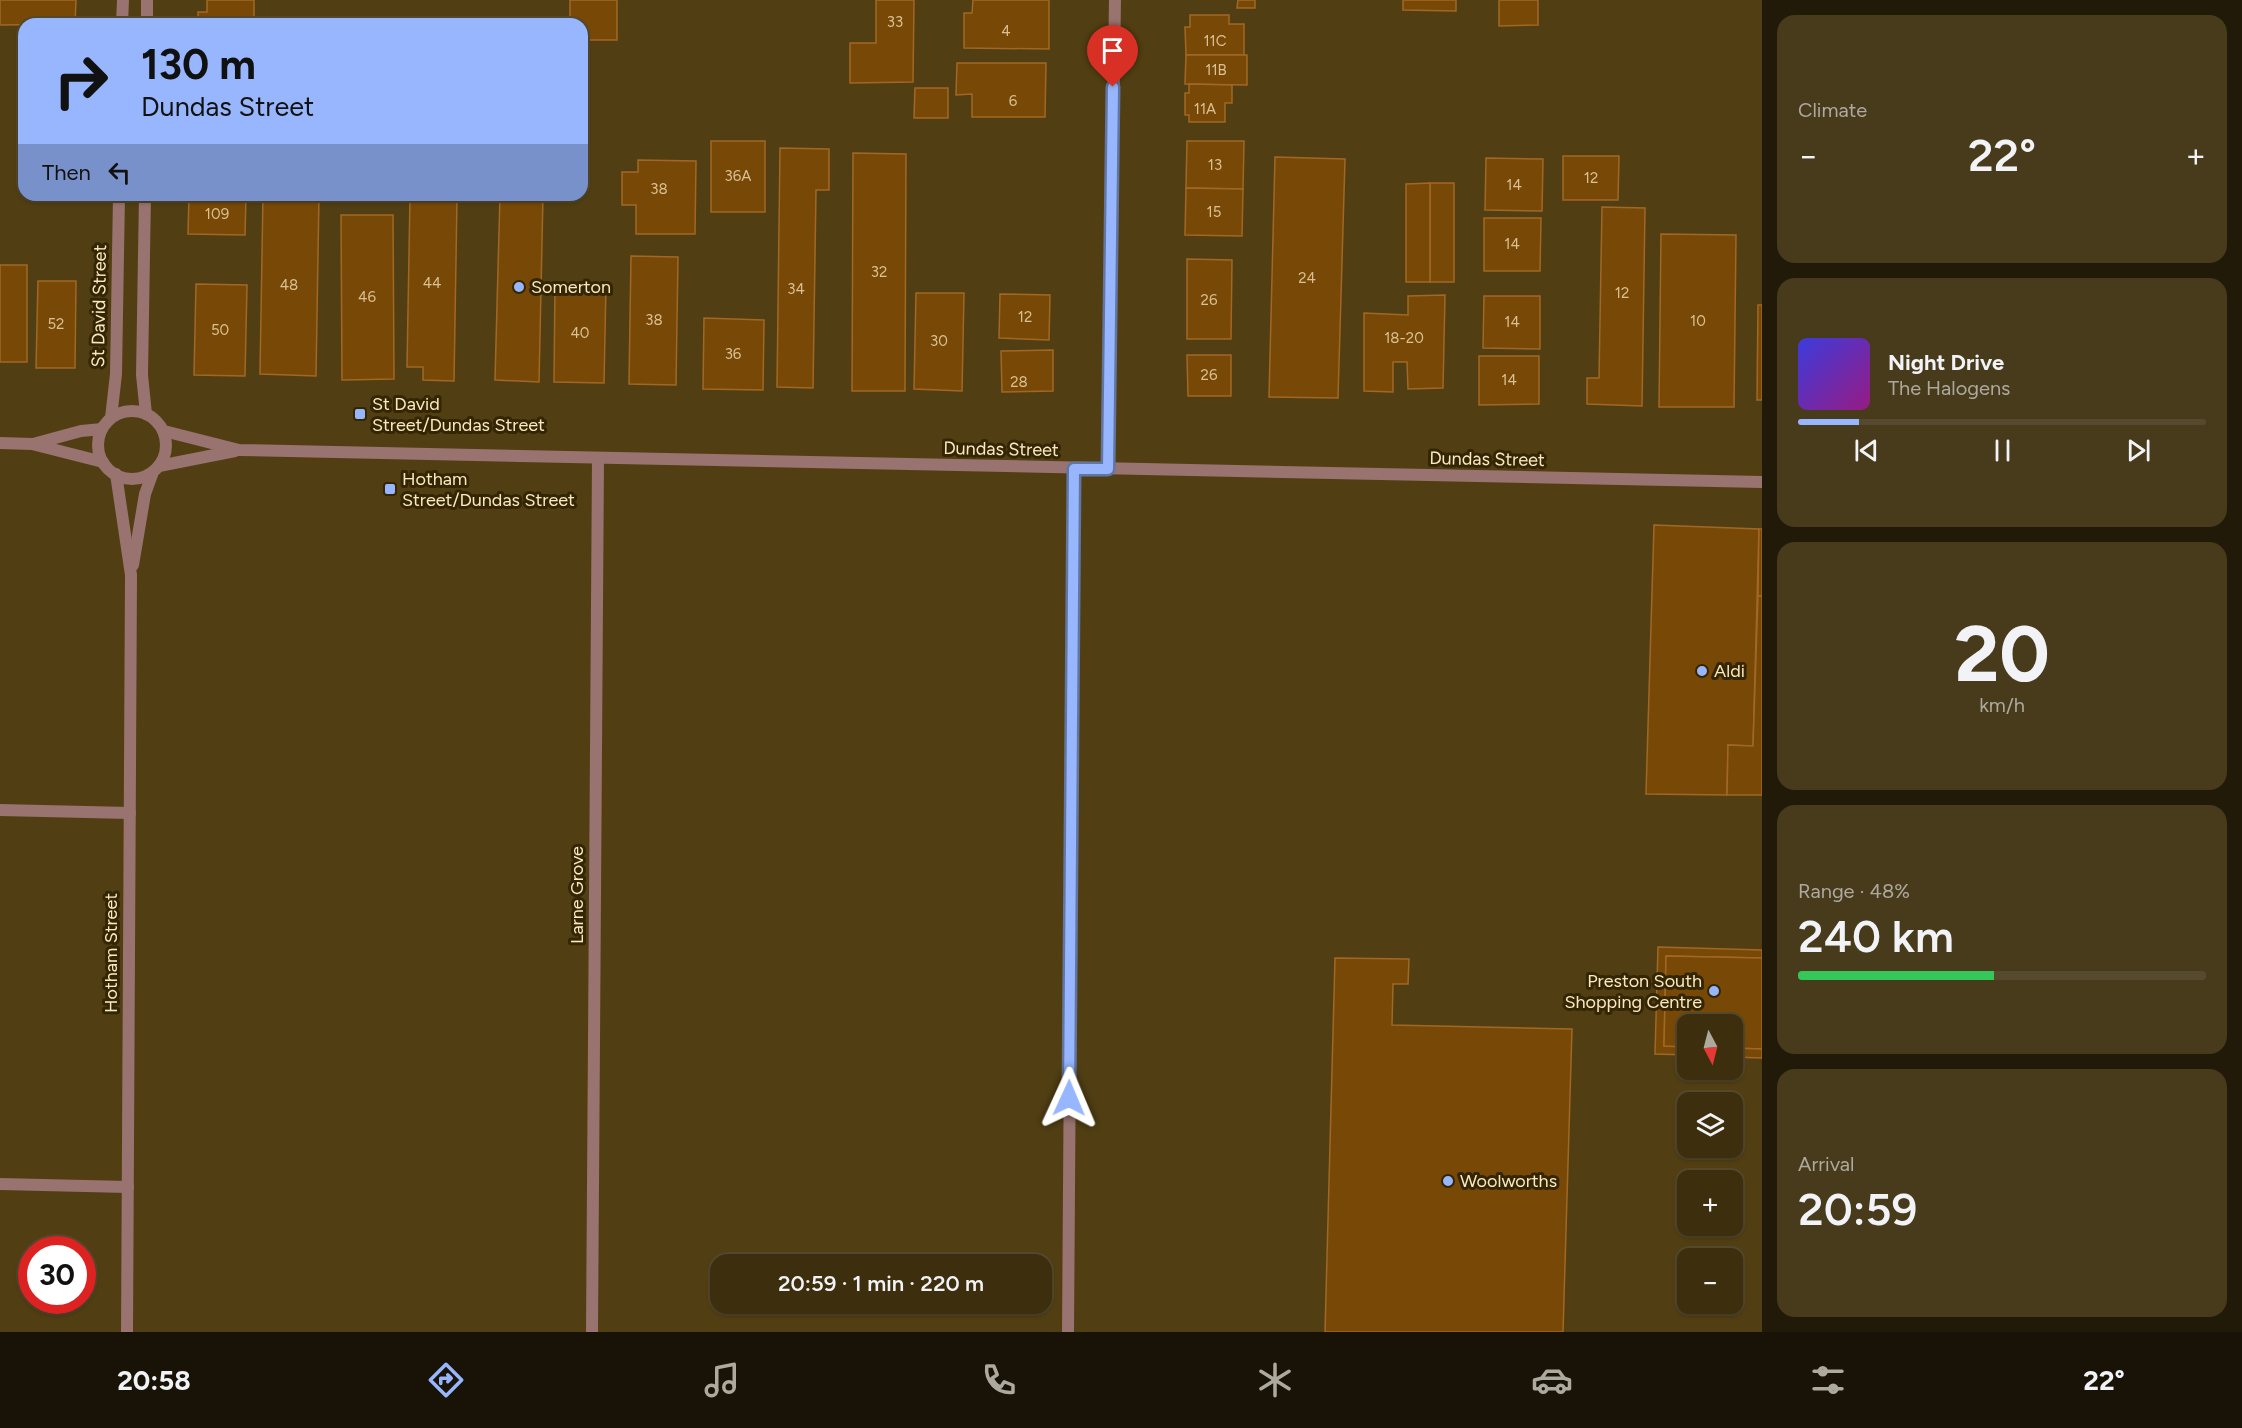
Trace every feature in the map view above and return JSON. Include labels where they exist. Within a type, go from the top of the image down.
[{"type":"street","points":[[122,18],[123,0]]},
{"type":"street","points":[[147,0],[147,18]]},
{"type":"street","points":[[1108,469],[1115,0]]},
{"type":"street","name":"St David Street","points":[[111,418],[116,374],[119,201]]},
{"type":"street","points":[[145,201],[142,375],[146,414]]},
{"type":"street","points":[[0,443],[32,444],[103,462],[116,474],[134,479],[156,469],[166,449],[164,431],[153,418],[146,414],[127,411],[111,418],[102,429],[98,446],[103,462]]},
{"type":"street","points":[[32,444],[81,431],[102,429]]},
{"type":"street","name":"Dundas Street","points":[[164,431],[239,450],[1762,482]]},
{"type":"street","name":"Dundas Street","points":[[156,469],[239,450]]},
{"type":"street","name":"Larne Grove","points":[[592,1332],[598,458]]},
{"type":"street","name":"Hotham Street","points":[[131,575],[145,494],[156,469]]},
{"type":"street","points":[[1068,1332],[1074,469]]},
{"type":"street","name":"Hotham Street","points":[[116,474],[131,575],[127,1332]]},
{"type":"street","points":[[0,810],[130,813]]},
{"type":"street","points":[[0,1184],[128,1187]]},
{"type":"building","points":[[0,0],[76,0],[75,18],[18,18],[18,25],[0,25]]},
{"type":"building","points":[[207,0],[254,0],[254,18],[198,18],[198,12],[207,12]]},
{"type":"building","points":[[570,0],[617,0],[617,40],[588,40],[588,18],[570,18]]},
{"type":"building","points":[[876,0],[914,0],[913,82],[850,83],[850,43],[876,43]]},
{"type":"building","points":[[973,0],[1049,0],[1049,49],[964,48],[964,13],[972,13]]},
{"type":"building","points":[[1238,0],[1255,0],[1255,8],[1237,8]]},
{"type":"building","points":[[1403,0],[1456,0],[1456,11],[1403,10]]},
{"type":"building","points":[[1499,0],[1538,0],[1538,25],[1499,26]]},
{"type":"building","points":[[1190,15],[1229,15],[1229,24],[1244,24],[1244,55],[1186,55],[1185,27],[1190,27]]},
{"type":"building","points":[[1186,55],[1247,55],[1247,85],[1185,84]]},
{"type":"building","points":[[957,63],[1046,63],[1045,117],[972,117],[972,94],[956,95]]},
{"type":"building","points":[[1189,84],[1232,85],[1232,103],[1225,103],[1225,122],[1189,122],[1189,115],[1185,115],[1185,93],[1189,93]]},
{"type":"building","points":[[915,88],[948,88],[948,118],[914,118]]},
{"type":"building","points":[[711,141],[765,141],[765,212],[711,212]]},
{"type":"building","points":[[1187,141],[1244,141],[1243,189],[1186,188]]},
{"type":"building","points":[[780,148],[829,149],[829,190],[816,190],[813,388],[777,387]]},
{"type":"building","points":[[853,153],[906,154],[905,391],[852,391]]},
{"type":"building","points":[[1563,156],[1619,156],[1618,200],[1563,200]]},
{"type":"building","points":[[1275,157],[1345,159],[1338,398],[1269,397]]},
{"type":"building","points":[[1486,158],[1543,159],[1542,211],[1485,210]]},
{"type":"building","points":[[638,160],[696,161],[695,234],[636,234],[636,205],[622,205],[622,172],[638,172]]},
{"type":"building","points":[[1430,183],[1454,183],[1454,282],[1430,282]]},
{"type":"building","points":[[1430,183],[1430,282],[1406,282],[1406,184]]},
{"type":"building","points":[[1186,188],[1243,189],[1242,236],[1185,235]]},
{"type":"building","points":[[189,201],[246,201],[245,235],[188,234]]},
{"type":"building","points":[[263,201],[319,201],[316,376],[260,374]]},
{"type":"building","points":[[410,201],[457,201],[454,381],[423,380],[423,367],[407,367]]},
{"type":"building","name":"Somerton","points":[[500,201],[543,201],[539,382],[495,380]]},
{"type":"building","points":[[1602,207],[1645,208],[1642,406],[1587,404],[1587,378],[1599,378]]},
{"type":"building","points":[[341,215],[393,215],[394,379],[342,380]]},
{"type":"building","points":[[1484,218],[1541,218],[1540,271],[1484,271]]},
{"type":"building","points":[[1661,234],[1736,235],[1734,407],[1659,407]]},
{"type":"building","points":[[631,256],[678,257],[676,385],[629,384]]},
{"type":"building","points":[[1187,259],[1232,260],[1231,339],[1187,339]]},
{"type":"building","points":[[0,265],[27,265],[27,362],[0,362]]},
{"type":"building","points":[[38,281],[76,281],[75,368],[36,368]]},
{"type":"building","points":[[555,283],[606,284],[604,383],[554,382]]},
{"type":"building","points":[[196,284],[247,285],[245,376],[194,375]]},
{"type":"building","points":[[916,293],[964,293],[962,391],[914,389]]},
{"type":"building","points":[[1000,294],[1050,295],[1049,340],[999,338]]},
{"type":"building","points":[[1445,295],[1443,388],[1408,389],[1407,362],[1393,362],[1393,392],[1364,391],[1364,313],[1408,315],[1408,296]]},
{"type":"building","points":[[1484,296],[1540,296],[1540,349],[1483,348]]},
{"type":"building","points":[[1758,305],[1762,305],[1762,400],[1757,400]]},
{"type":"building","points":[[704,318],[764,320],[763,390],[703,389]]},
{"type":"building","points":[[1053,350],[1053,391],[1002,392],[1001,351]]},
{"type":"building","points":[[1187,355],[1231,355],[1231,396],[1188,396]]},
{"type":"building","points":[[1479,356],[1539,356],[1539,404],[1479,405]]},
{"type":"building","name":"Aldi","points":[[1654,525],[1759,529],[1753,746],[1728,745],[1727,795],[1646,794]]},
{"type":"building","points":[[1759,529],[1762,529],[1762,596],[1758,596]]},
{"type":"building","points":[[1758,596],[1762,596],[1762,795],[1727,795],[1728,745],[1753,746]]},
{"type":"building","points":[[1658,947],[1762,950],[1762,958],[1666,956],[1664,1046],[1677,1047],[1677,1055],[1655,1054]]},
{"type":"building","name":"Preston South Shopping Centre","points":[[1666,956],[1762,958],[1762,1049],[1743,1048],[1743,1014],[1677,1014],[1677,1047],[1664,1046]]},
{"type":"building","name":"Woolworths","points":[[1335,958],[1409,959],[1408,984],[1393,984],[1392,1025],[1572,1029],[1563,1332],[1325,1332]]},
{"type":"building","points":[[1743,1048],[1762,1049],[1762,1058],[1743,1057]]},
{"type":"place","name":"Somerton","points":[[519,287]]},
{"type":"place","name":"St David Street/Dundas Street","points":[[360,414]]},
{"type":"place","name":"Hotham Street/Dundas Street","points":[[390,489]]},
{"type":"place","name":"Aldi","points":[[1702,671]]},
{"type":"place","name":"Preston South Shopping Centre","points":[[1714,991]]},
{"type":"place","name":"Woolworths","points":[[1448,1181]]},
{"type":"route","points":[[1069,1098],[1074,469],[1108,469],[1113,87]]}]
